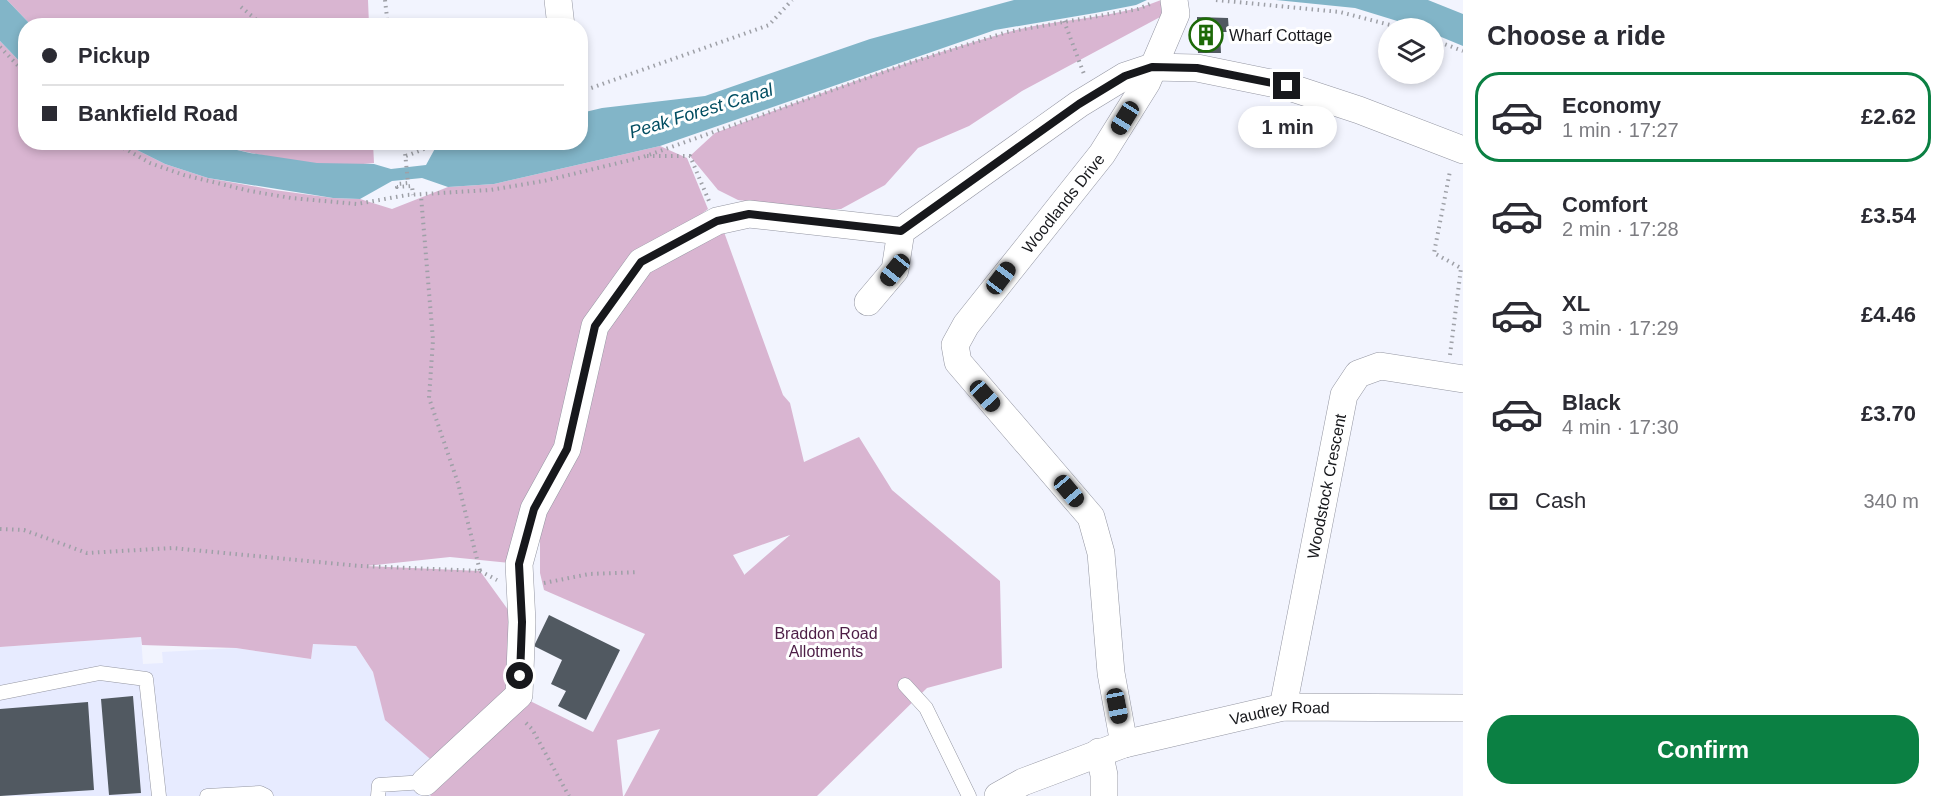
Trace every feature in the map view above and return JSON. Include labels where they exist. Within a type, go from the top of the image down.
[{"type":"street","points":[[558,0],[560,18]]},
{"type":"street","name":"Woodlands Drive","points":[[1104,796],[1104,776],[1112,748],[1111,673],[1101,553],[1090,517],[958,362],[955,345],[966,325],[1012,265],[1102,154],[1148,82],[1168,5]]},
{"type":"street","points":[[425,782],[519,694],[522,622],[519,564],[534,509],[567,449],[595,326],[641,262],[717,221],[761,214],[821,224],[901,231],[1092,96],[1125,76],[1152,67],[1197,68],[1287,86],[1359,110],[1463,150]]},
{"type":"street","points":[[868,302],[895,270],[901,231]]},
{"type":"street","name":"Woodstock Crescent","points":[[1283,707],[1344,395],[1358,374],[1380,366],[1455,378]]},
{"type":"street","name":"Vaudrey Road","points":[[998,796],[1023,782],[1112,748],[1283,707],[1463,708]]},
{"type":"lane","points":[[0,693],[100,673],[146,679],[159,796]]},
{"type":"lane","points":[[905,685],[926,708],[969,796]]},
{"type":"lane","points":[[378,796],[379,785],[425,782]]},
{"type":"lane","points":[[207,796],[262,795]]},
{"type":"path","points":[[385,0],[387,18]]},
{"type":"path","points":[[588,89],[769,26],[792,0]]},
{"type":"path","points":[[1216,0],[1340,12],[1378,22]]},
{"type":"path","points":[[127,150],[150,163],[176,172],[250,191],[357,204],[413,195],[490,190],[544,181],[643,156],[1006,32],[1168,5]]},
{"type":"path","points":[[241,7],[254,18]]},
{"type":"path","points":[[1064,21],[1092,96]]},
{"type":"path","points":[[1444,44],[1463,51]]},
{"type":"path","points":[[0,47],[18,66]]},
{"type":"path","points":[[402,150],[405,156]]},
{"type":"path","points":[[405,150],[408,183],[398,184],[397,187],[412,186],[413,195]]},
{"type":"path","points":[[405,156],[421,150]]},
{"type":"path","points":[[643,156],[690,156],[717,221]]},
{"type":"path","points":[[1449,178],[1434,253],[1461,268],[1455,378]]},
{"type":"path","points":[[0,529],[24,530],[87,552],[172,548],[360,566],[480,571],[458,483],[429,398],[433,340],[420,196]]},
{"type":"path","points":[[519,592],[551,580],[589,574],[639,572]]},
{"type":"path","points":[[532,729],[568,796]]},
{"type":"shaded area","points":[[141,637],[143,664],[163,663],[162,652],[236,648],[311,659],[313,644],[356,646],[373,672],[386,720],[447,773],[430,796],[0,796],[0,647]]},
{"type":"green space","points":[[7,0],[368,0],[369,18],[24,18]]},
{"type":"green space","points":[[1161,0],[1162,16],[1022,91],[969,126],[918,148],[885,185],[841,209],[818,209],[738,200],[718,190],[690,156],[715,133],[932,55],[1024,28],[1104,15],[1142,7]]},
{"type":"green space","points":[[0,41],[18,60],[18,150],[137,150],[165,164],[208,178],[274,190],[333,198],[360,199],[392,209],[448,187],[494,184],[660,146],[687,158],[708,209],[637,262],[592,323],[519,564],[450,557],[366,566],[480,571],[519,625],[512,692],[436,764],[385,720],[373,672],[356,646],[313,644],[311,659],[236,648],[142,645],[141,637],[0,647]]},
{"type":"green space","points":[[240,150],[373,150],[374,163],[332,165]]},
{"type":"green space","name":"Braddon Road Allotments","points":[[724,232],[783,395],[790,403],[804,462],[859,437],[892,490],[1000,581],[1002,668],[927,688],[817,796],[624,796],[660,729],[617,740],[623,796],[430,796],[447,773],[526,699],[593,732],[645,634],[544,590],[540,573],[540,512],[604,327],[656,262]],"holes":[[[790,535],[744,575],[733,555]]]},
{"type":"water","points":[[0,0],[7,0],[24,18],[18,18],[18,60],[0,41]]},
{"type":"water","name":"Peak Forest Canal","points":[[1014,0],[1147,0],[1136,5],[995,30],[660,146],[494,184],[448,187],[422,178],[392,181],[360,199],[333,198],[208,178],[165,164],[137,150],[237,150],[317,163],[374,164],[391,169],[426,165],[434,150],[588,150],[588,111],[705,96],[870,39]]},
{"type":"water","points":[[1276,0],[1428,0],[1463,14],[1463,46],[1444,38],[1444,18],[1388,18],[1355,8]]},
{"type":"building","name":"Wharf Cottage","points":[[1197,17],[1228,18],[1229,32],[1220,32],[1221,53],[1198,53],[1197,39],[1192,39],[1192,31],[1197,31]]},
{"type":"building","points":[[549,615],[620,650],[586,720],[558,706],[566,691],[551,684],[562,660],[534,646]]},
{"type":"building","points":[[133,696],[141,793],[109,795],[101,699]]},
{"type":"building","points":[[88,702],[94,790],[0,796],[0,709]]},
{"type":"place","name":"Wharf Cottage","points":[[1206,35]]},
{"type":"route","points":[[520,676],[522,622],[519,564],[534,509],[567,449],[595,326],[641,262],[717,221],[749,214],[821,224],[901,231],[1079,104],[1125,76],[1152,67],[1197,68],[1287,86]]}]
